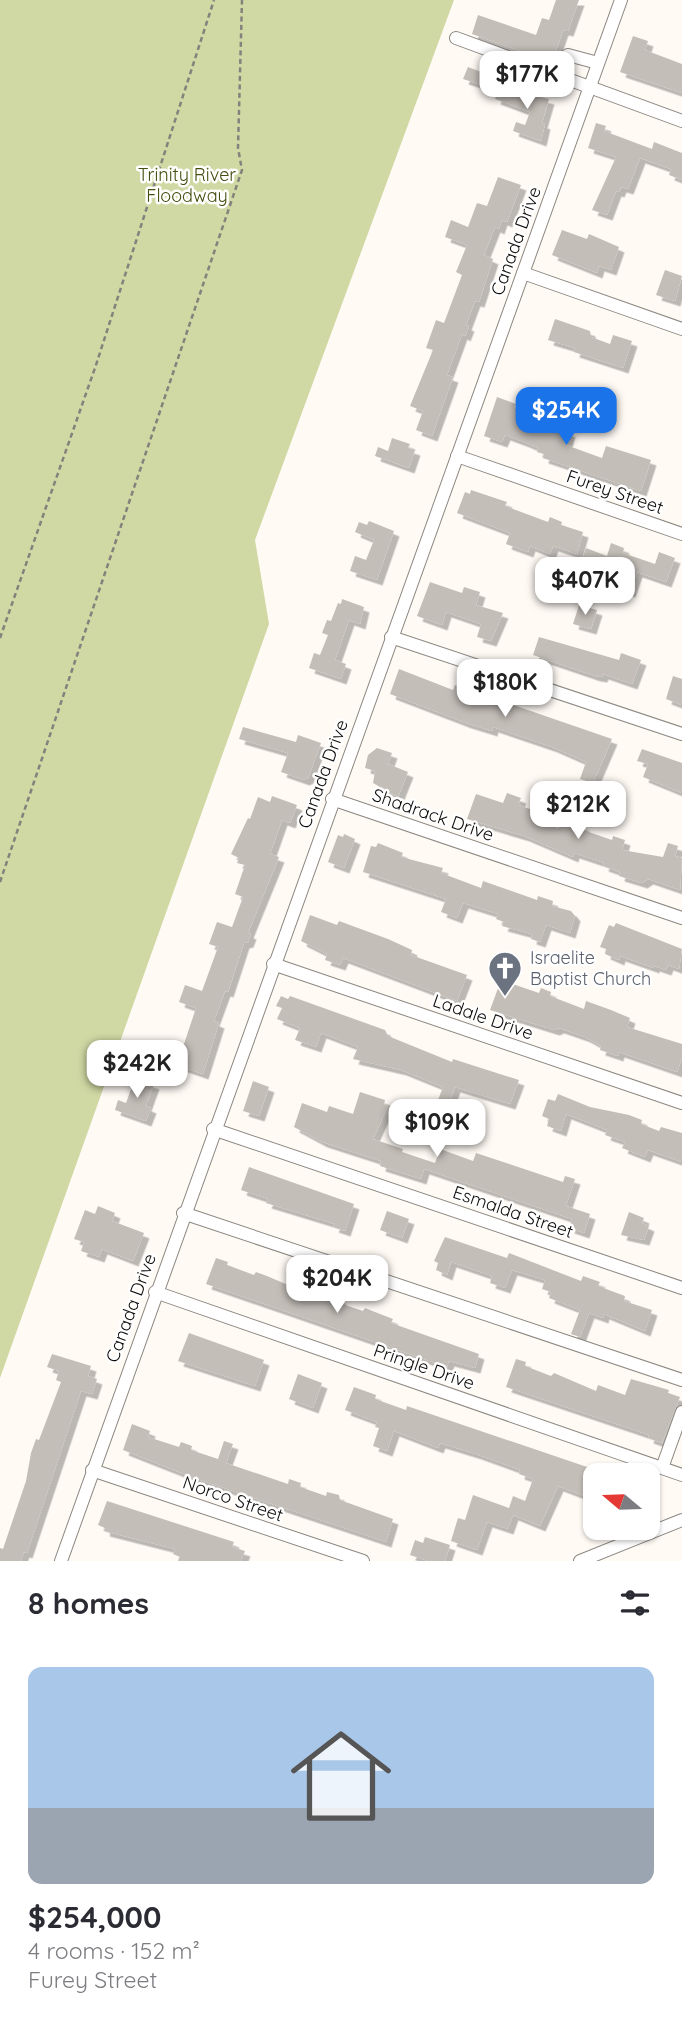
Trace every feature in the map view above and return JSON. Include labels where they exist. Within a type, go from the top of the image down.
[{"type":"street","name":"Canada Drive","points":[[61,1561],[213,1129],[621,0]]},
{"type":"street","points":[[456,38],[682,121]]},
{"type":"street","points":[[556,76],[563,58],[568,55],[598,63]]},
{"type":"street","points":[[523,273],[682,329]]},
{"type":"street","name":"Furey Street","points":[[457,456],[682,534]]},
{"type":"street","points":[[391,637],[682,734]]},
{"type":"street","name":"Shadrack Drive","points":[[332,799],[682,918]]},
{"type":"street","name":"Ladale Drive","points":[[273,964],[682,1103]]},
{"type":"street","name":"Esmalda Street","points":[[213,1129],[682,1288]]},
{"type":"street","points":[[183,1213],[682,1380]]},
{"type":"street","name":"Pringle Drive","points":[[155,1292],[682,1475]]},
{"type":"street","points":[[662,1468],[682,1412]]},
{"type":"street","name":"Norco Street","points":[[92,1470],[363,1561]]},
{"type":"street","points":[[580,1561],[682,1521]]},
{"type":"path","points":[[0,638],[95,368],[214,0]]},
{"type":"path","points":[[0,882],[242,170],[237,148],[242,0]]},
{"type":"green space","name":"Trinity River Floodway","points":[[0,0],[454,0],[255,540],[269,624],[0,1378]]},
{"type":"building","points":[[556,0],[579,0],[568,31],[563,30],[552,62],[472,34],[478,15],[536,35],[542,18],[549,20]]},
{"type":"building","points":[[633,36],[648,41],[645,50],[682,64],[682,93],[620,72]]},
{"type":"building","points":[[468,67],[489,75],[485,86],[463,79]]},
{"type":"building","points":[[500,87],[549,99],[542,123],[545,124],[541,141],[513,131],[516,122],[525,125],[530,112],[495,99]]},
{"type":"building","points":[[596,123],[606,126],[604,131],[652,149],[654,142],[682,153],[682,180],[669,175],[671,169],[640,158],[628,189],[621,187],[619,192],[616,191],[607,215],[592,210],[616,157],[588,148]]},
{"type":"building","points":[[498,177],[521,185],[507,222],[502,220],[499,229],[495,227],[484,255],[493,259],[479,302],[475,301],[466,325],[469,326],[465,336],[462,334],[447,375],[453,377],[432,436],[416,430],[423,411],[410,406],[433,350],[426,348],[436,320],[444,323],[462,275],[456,272],[467,245],[445,237],[451,220],[468,227],[477,203],[487,206]]},
{"type":"building","points":[[562,230],[587,239],[589,234],[619,247],[611,270],[599,266],[597,273],[552,255]]},
{"type":"building","points":[[665,270],[682,276],[675,301],[656,295]]},
{"type":"building","points":[[555,319],[590,331],[591,337],[610,344],[613,335],[632,341],[623,368],[574,352],[575,348],[548,340]]},
{"type":"building","points":[[497,397],[516,404],[513,412],[546,421],[545,423],[570,432],[566,445],[602,458],[606,446],[651,460],[641,491],[543,458],[544,454],[537,452],[538,448],[505,435],[502,442],[484,436]]},
{"type":"building","points":[[392,438],[410,444],[408,448],[415,450],[409,468],[375,456],[378,447],[388,451]]},
{"type":"building","points":[[471,490],[507,502],[505,506],[548,522],[550,517],[562,522],[561,525],[583,532],[577,554],[553,546],[550,554],[530,546],[528,552],[506,544],[510,533],[457,513],[465,492],[470,494]]},
{"type":"building","points":[[369,521],[394,531],[377,580],[350,571],[355,556],[366,560],[374,540],[355,532],[359,522],[367,525]]},
{"type":"building","points":[[611,543],[624,548],[623,553],[655,564],[659,552],[675,558],[666,582],[637,572],[630,592],[618,588],[621,579],[597,571],[593,582],[576,576],[586,548],[607,556]]},
{"type":"building","points":[[430,582],[462,593],[464,587],[480,592],[476,605],[503,613],[491,641],[477,637],[481,624],[446,612],[442,625],[417,616]]},
{"type":"building","points":[[342,599],[364,607],[360,624],[349,620],[335,660],[346,664],[341,679],[309,668],[314,653],[320,655],[328,635],[322,633],[327,620],[331,621]]},
{"type":"building","points":[[579,605],[597,610],[591,629],[573,624]]},
{"type":"building","points":[[539,637],[619,660],[621,653],[641,660],[632,684],[603,674],[602,677],[595,676],[533,655]]},
{"type":"building","points":[[399,669],[453,690],[455,685],[612,739],[593,783],[580,779],[586,762],[552,747],[493,727],[492,731],[466,723],[390,694]]},
{"type":"building","points":[[673,676],[682,679],[682,705],[666,699]]},
{"type":"building","points":[[243,727],[296,742],[298,735],[321,743],[308,778],[304,780],[281,772],[288,753],[239,739]]},
{"type":"building","points":[[377,748],[392,753],[388,764],[408,772],[398,797],[373,783],[375,771],[365,768],[368,755]]},
{"type":"building","points":[[642,749],[682,763],[682,793],[643,777],[648,764],[637,761]]},
{"type":"building","points":[[507,793],[521,798],[518,805],[542,813],[539,821],[558,828],[561,818],[584,826],[583,830],[612,840],[613,836],[625,840],[622,850],[663,857],[668,843],[678,846],[675,856],[682,858],[680,890],[648,879],[642,883],[619,876],[620,872],[603,866],[604,863],[574,853],[573,857],[524,836],[467,819],[476,794],[503,803]]},
{"type":"building","points":[[272,796],[297,805],[290,823],[282,820],[270,854],[279,857],[248,933],[251,934],[248,942],[244,943],[228,992],[225,991],[214,1021],[219,1023],[203,1074],[177,1065],[196,1008],[179,1002],[185,985],[202,991],[218,947],[209,944],[217,922],[232,927],[243,897],[235,894],[245,865],[237,863],[239,858],[231,854],[248,818],[250,819],[258,797],[270,802]]},
{"type":"building","points":[[344,834],[355,839],[344,868],[328,862],[338,835],[343,837]]},
{"type":"building","points":[[378,843],[403,853],[401,857],[443,868],[441,873],[481,888],[483,881],[537,900],[538,896],[553,901],[552,906],[571,911],[575,916],[570,933],[546,925],[540,942],[531,939],[532,934],[502,926],[504,922],[496,919],[498,914],[463,903],[457,918],[441,912],[446,899],[363,872],[371,846],[376,847]]},
{"type":"building","points":[[310,915],[337,925],[339,921],[388,939],[412,950],[411,955],[467,975],[457,1001],[343,958],[340,965],[325,960],[327,954],[301,941]]},
{"type":"building","points":[[616,923],[682,949],[679,969],[668,965],[666,970],[654,968],[620,956],[619,960],[605,954],[606,949],[600,947],[609,925],[614,927]]},
{"type":"building","points":[[501,980],[539,993],[541,988],[551,992],[550,996],[584,1009],[586,1001],[630,1018],[627,1027],[682,1044],[682,1058],[677,1072],[619,1052],[618,1056],[600,1050],[601,1046],[585,1037],[559,1028],[554,1030],[490,1010]]},
{"type":"building","points":[[281,996],[288,999],[290,996],[385,1030],[388,1036],[452,1062],[453,1059],[519,1080],[510,1104],[455,1087],[446,1112],[435,1108],[443,1087],[401,1070],[353,1059],[358,1047],[321,1033],[316,1047],[295,1040],[300,1028],[277,1019],[282,1008],[276,1006]]},
{"type":"building","points":[[135,1078],[154,1084],[146,1106],[151,1108],[146,1121],[115,1110],[118,1100],[126,1103]]},
{"type":"building","points":[[253,1081],[269,1087],[259,1116],[243,1111]]},
{"type":"building","points":[[360,1092],[385,1100],[384,1105],[388,1106],[373,1139],[403,1149],[402,1152],[435,1163],[440,1149],[473,1161],[476,1153],[563,1182],[565,1176],[575,1179],[566,1206],[590,1214],[584,1233],[569,1228],[572,1219],[424,1169],[421,1179],[380,1166],[381,1161],[322,1142],[294,1127],[302,1103],[327,1112],[329,1106],[353,1114]]},
{"type":"building","points":[[558,1094],[590,1107],[629,1115],[642,1120],[641,1124],[659,1131],[661,1127],[682,1133],[682,1162],[648,1150],[645,1157],[622,1148],[625,1142],[605,1135],[607,1130],[566,1114],[561,1131],[547,1126],[549,1119],[542,1116],[548,1099],[555,1101]]},
{"type":"building","points":[[249,1167],[354,1204],[345,1231],[333,1227],[335,1224],[266,1203],[268,1199],[241,1190]]},
{"type":"building","points":[[98,1206],[115,1213],[112,1221],[144,1233],[133,1261],[102,1249],[99,1257],[81,1251],[84,1242],[74,1239],[85,1210],[95,1214]]},
{"type":"building","points":[[387,1211],[409,1219],[402,1238],[380,1230]]},
{"type":"building","points":[[629,1212],[644,1218],[642,1223],[649,1226],[644,1240],[621,1235]]},
{"type":"building","points":[[445,1237],[507,1258],[509,1253],[581,1281],[583,1276],[600,1282],[598,1286],[625,1296],[624,1301],[652,1310],[645,1331],[604,1314],[603,1318],[589,1313],[580,1337],[571,1334],[580,1310],[549,1298],[551,1292],[542,1289],[545,1280],[512,1270],[505,1288],[490,1283],[492,1276],[451,1262],[447,1275],[436,1270],[438,1263],[434,1261]]},
{"type":"building","points":[[216,1258],[228,1262],[227,1265],[254,1275],[256,1272],[267,1276],[323,1300],[325,1293],[341,1299],[339,1303],[363,1311],[365,1308],[393,1319],[391,1323],[479,1354],[475,1368],[449,1361],[447,1367],[206,1284]]},
{"type":"building","points":[[189,1333],[264,1360],[255,1386],[178,1361]]},
{"type":"building","points":[[52,1354],[91,1366],[88,1376],[97,1379],[92,1394],[81,1391],[27,1553],[24,1552],[21,1561],[0,1561],[0,1548],[3,1549],[26,1481],[31,1453],[36,1439],[39,1440],[61,1382],[56,1380],[59,1371],[47,1367]]},
{"type":"building","points":[[516,1359],[526,1362],[525,1366],[551,1376],[554,1373],[596,1391],[598,1385],[625,1395],[631,1379],[669,1390],[668,1393],[680,1397],[662,1443],[648,1438],[649,1435],[506,1387]]},
{"type":"building","points":[[298,1374],[322,1383],[313,1408],[289,1399]]},
{"type":"building","points":[[354,1387],[376,1395],[375,1399],[406,1410],[407,1406],[583,1466],[583,1495],[558,1486],[540,1526],[513,1515],[508,1529],[487,1522],[477,1550],[451,1541],[458,1518],[465,1520],[473,1495],[509,1508],[513,1496],[525,1501],[533,1479],[519,1474],[520,1470],[476,1454],[440,1443],[438,1448],[394,1431],[387,1451],[373,1446],[379,1428],[375,1427],[377,1422],[345,1410]]},
{"type":"building","points":[[132,1424],[150,1431],[148,1437],[179,1447],[181,1442],[192,1446],[191,1450],[218,1459],[224,1441],[233,1444],[226,1463],[288,1484],[289,1479],[301,1483],[300,1487],[326,1496],[327,1492],[339,1495],[340,1500],[393,1519],[386,1542],[194,1478],[123,1450]]},
{"type":"building","points":[[107,1501],[234,1542],[232,1547],[245,1551],[241,1561],[178,1561],[180,1557],[173,1554],[175,1549],[104,1531],[105,1528],[98,1525]]},
{"type":"building","points":[[425,1537],[450,1545],[445,1561],[428,1561],[410,1555],[415,1540],[423,1543]]},
{"type":"place","name":"Israelite Baptist Church","points":[[505,998]]}]
